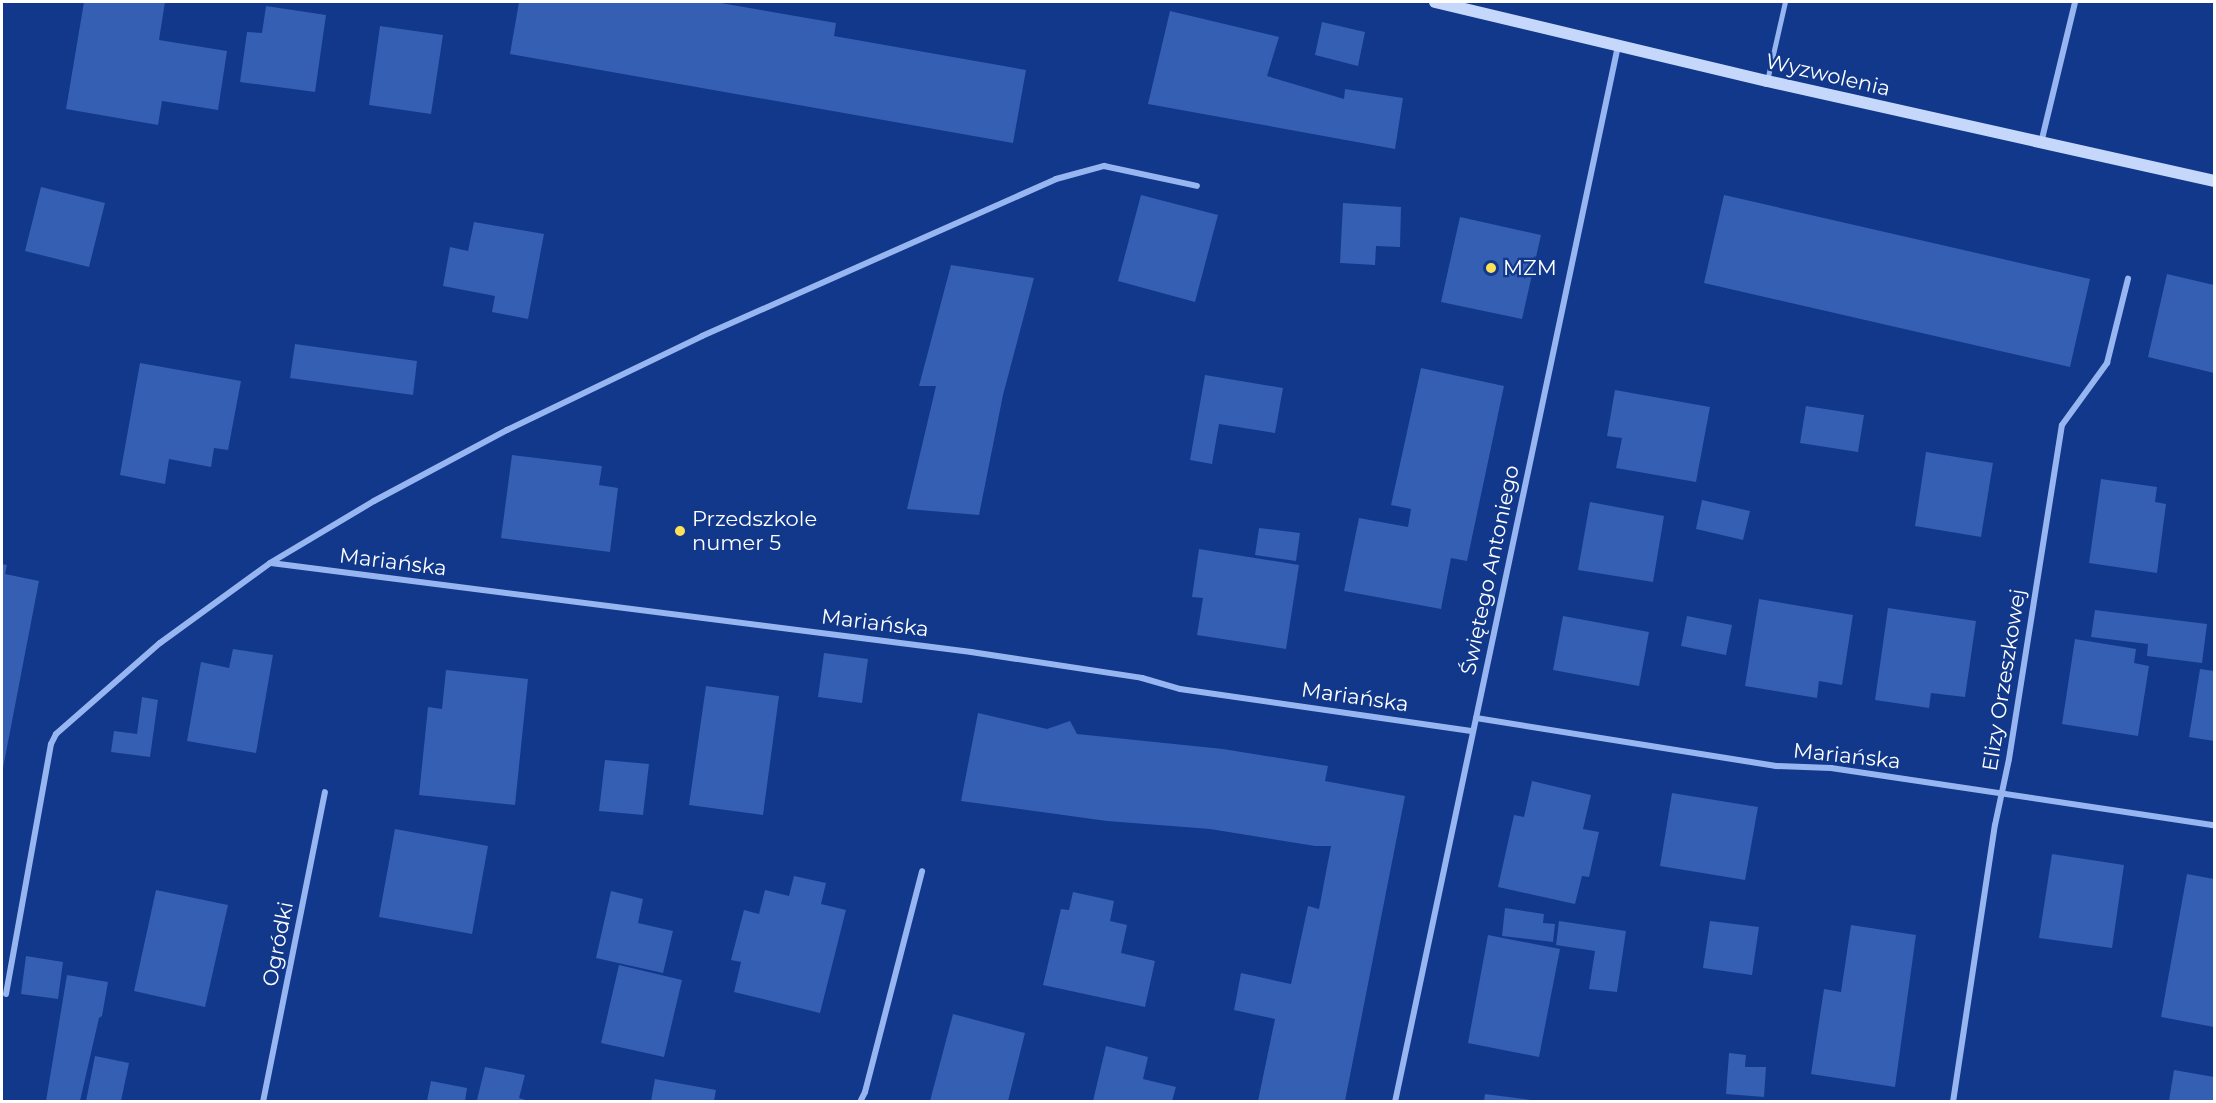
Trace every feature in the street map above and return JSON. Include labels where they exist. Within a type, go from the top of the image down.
[{"type":"main road","name":"Wyzwolenia","points":[[1435,2],[1767,81],[2214,181]]},
{"type":"street","points":[[2041,143],[2075,2]]},
{"type":"street","name":"Świętego Antoniego","points":[[1395,1101],[1618,46]]},
{"type":"street","points":[[6,994],[51,744],[56,734],[160,643],[270,563],[374,501],[507,430],[702,336],[1056,179],[1104,166],[1197,186]]},
{"type":"street","name":"Elizy Orzeszkowej","points":[[1953,1101],[2062,425],[2107,363],[2128,279]]},
{"type":"street","name":"Mariańska","points":[[270,563],[970,652],[1142,678],[1180,689],[1473,731]]},
{"type":"street","name":"Mariańska","points":[[1476,718],[1776,766],[1831,768],[2214,825]]},
{"type":"street","name":"Ogródki","points":[[263,1101],[325,792]]},
{"type":"street","points":[[860,1101],[865,1092],[922,871]]},
{"type":"lane","points":[[1767,81],[1785,2]]},
{"type":"building","points":[[84,2],[165,2],[159,40],[227,51],[218,110],[162,101],[158,125],[66,109]]},
{"type":"building","points":[[519,2],[715,2],[836,23],[834,36],[1026,70],[1013,143],[510,54]]},
{"type":"building","points":[[266,6],[326,15],[315,92],[240,82],[247,32],[262,33]]},
{"type":"building","points":[[1170,11],[1279,37],[1267,76],[1344,99],[1345,89],[1403,98],[1395,149],[1148,104]]},
{"type":"building","points":[[1322,22],[1365,32],[1358,66],[1315,55]]},
{"type":"building","points":[[380,26],[443,35],[431,114],[369,105]]},
{"type":"building","points":[[41,187],[105,203],[89,267],[25,251]]},
{"type":"building","points":[[1141,195],[1218,215],[1195,302],[1118,281]]},
{"type":"building","points":[[1724,195],[2090,279],[2070,367],[1704,283]]},
{"type":"building","points":[[1343,203],[1401,207],[1400,247],[1376,246],[1375,265],[1340,263]]},
{"type":"building","name":"MZM","points":[[1460,217],[1541,235],[1522,319],[1441,302]]},
{"type":"building","points":[[474,222],[544,234],[528,319],[492,312],[495,296],[443,286],[450,247],[468,251]]},
{"type":"building","points":[[951,265],[1034,278],[1003,395],[979,515],[907,509],[936,386],[919,386]]},
{"type":"building","points":[[2167,274],[2214,285],[2214,373],[2148,357]]},
{"type":"building","points":[[295,344],[417,361],[413,395],[290,378]]},
{"type":"building","points":[[140,363],[241,381],[228,450],[214,448],[211,467],[169,459],[165,484],[120,475]]},
{"type":"building","points":[[1421,368],[1504,386],[1467,561],[1451,558],[1441,609],[1344,591],[1359,518],[1408,527],[1411,509],[1391,505]]},
{"type":"building","points":[[1205,375],[1283,388],[1275,433],[1219,424],[1212,464],[1190,460]]},
{"type":"building","points":[[1615,390],[1710,407],[1696,482],[1616,468],[1622,438],[1607,436]]},
{"type":"building","points":[[1806,406],[1864,415],[1858,452],[1800,443]]},
{"type":"building","points":[[1926,452],[1993,463],[1981,537],[1915,526]]},
{"type":"building","points":[[512,455],[602,466],[599,485],[618,488],[610,552],[501,538]]},
{"type":"building","points":[[2101,479],[2157,487],[2155,502],[2166,504],[2157,573],[2089,563]]},
{"type":"building","points":[[1702,500],[1750,511],[1743,540],[1696,529]]},
{"type":"building","points":[[1590,502],[1664,516],[1653,582],[1578,570]]},
{"type":"building","points":[[1259,528],[1300,533],[1296,561],[1255,555]]},
{"type":"building","points":[[1199,549],[1299,565],[1286,649],[1197,635],[1203,598],[1192,597]]},
{"type":"building","points":[[2,564],[7,565],[5,574],[39,581],[3,768]]},
{"type":"building","points":[[1759,599],[1853,615],[1842,685],[1819,681],[1817,698],[1745,686]]},
{"type":"building","points":[[1888,608],[1976,621],[1965,697],[1931,693],[1929,708],[1875,700]]},
{"type":"building","points":[[2095,610],[2207,624],[2202,663],[2147,656],[2148,644],[2091,637]]},
{"type":"building","points":[[1563,616],[1649,632],[1639,686],[1553,670]]},
{"type":"building","points":[[1687,616],[1732,625],[1726,655],[1681,646]]},
{"type":"building","points":[[2075,639],[2136,649],[2134,663],[2149,666],[2138,736],[2062,724]]},
{"type":"building","points":[[233,649],[273,655],[256,753],[187,741],[201,662],[229,668]]},
{"type":"building","points":[[824,653],[868,659],[862,703],[818,697]]},
{"type":"building","points":[[2200,669],[2214,671],[2214,741],[2189,737]]},
{"type":"building","points":[[446,670],[528,679],[515,805],[419,795],[428,707],[442,709]]},
{"type":"building","points":[[706,686],[779,696],[763,815],[689,805]]},
{"type":"building","points":[[142,697],[158,700],[150,757],[111,752],[114,731],[137,734]]},
{"type":"building","points":[[978,713],[1047,729],[1070,721],[1077,734],[1223,749],[1328,766],[1325,781],[1405,796],[1345,1101],[1258,1101],[1275,1019],[1234,1010],[1241,973],[1291,984],[1308,906],[1319,909],[1331,846],[1315,846],[1210,829],[1107,821],[961,801]]},
{"type":"building","points":[[605,760],[649,764],[643,815],[599,811]]},
{"type":"building","points":[[1532,781],[1591,795],[1583,829],[1599,832],[1589,877],[1582,876],[1575,904],[1498,887],[1514,815],[1524,817]]},
{"type":"building","points":[[1672,793],[1758,807],[1745,880],[1660,866]]},
{"type":"building","points":[[395,829],[488,846],[472,934],[379,917]]},
{"type":"building","points":[[2052,854],[2124,865],[2112,948],[2039,938]]},
{"type":"building","points":[[2187,874],[2214,879],[2214,1027],[2161,1017]]},
{"type":"building","points":[[794,876],[826,883],[821,904],[846,910],[820,1013],[734,992],[741,962],[731,960],[744,910],[759,914],[765,890],[789,896]]},
{"type":"building","points":[[156,890],[228,905],[205,1007],[134,991]]},
{"type":"building","points":[[611,891],[643,899],[638,923],[673,931],[663,973],[596,958]]},
{"type":"building","points":[[1073,892],[1114,901],[1110,921],[1127,925],[1121,953],[1155,961],[1145,1007],[1043,985],[1061,909],[1069,910]]},
{"type":"building","points":[[1505,908],[1544,914],[1543,923],[1555,924],[1553,942],[1502,936]]},
{"type":"building","points":[[1559,921],[1626,931],[1617,992],[1589,989],[1595,951],[1556,945]]},
{"type":"building","points":[[1710,921],[1759,927],[1752,975],[1703,968]]},
{"type":"building","points":[[1851,925],[1916,935],[1895,1087],[1811,1074],[1824,989],[1841,992]]},
{"type":"building","points":[[1488,935],[1560,949],[1539,1057],[1468,1043]]},
{"type":"building","points":[[26,956],[63,962],[58,999],[21,994]]},
{"type":"building","points":[[619,965],[682,980],[664,1057],[601,1043]]},
{"type":"building","points":[[67,975],[108,982],[102,1016],[99,1018],[80,1101],[46,1101]]},
{"type":"building","points":[[953,1014],[1025,1033],[1008,1101],[930,1101]]},
{"type":"building","points":[[1106,1046],[1148,1057],[1143,1079],[1176,1087],[1172,1101],[1093,1101]]},
{"type":"building","points":[[1729,1053],[1746,1055],[1745,1067],[1766,1067],[1764,1097],[1726,1094]]},
{"type":"building","points":[[95,1056],[129,1063],[121,1101],[86,1101]]},
{"type":"building","points":[[485,1067],[525,1075],[519,1098],[529,1101],[477,1100]]},
{"type":"building","points":[[2174,1070],[2214,1077],[2214,1101],[2169,1101]]},
{"type":"building","points":[[655,1079],[716,1090],[714,1101],[651,1101]]},
{"type":"building","points":[[431,1081],[467,1088],[465,1101],[427,1101]]},
{"type":"building","points":[[1485,1094],[1531,1100],[1531,1101],[1484,1101]]},
{"type":"place","name":"MZM","points":[[1491,268]]},
{"type":"place","name":"Przedszkole numer 5","points":[[680,531]]}]
